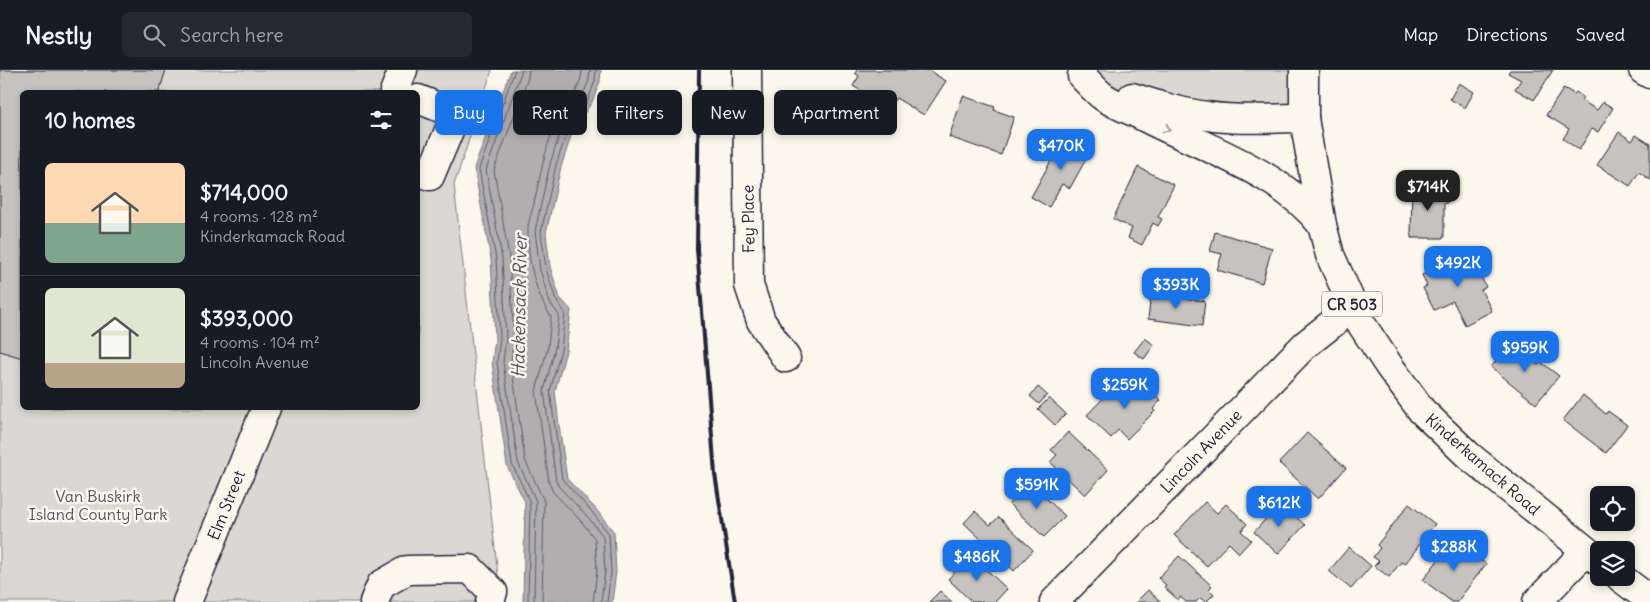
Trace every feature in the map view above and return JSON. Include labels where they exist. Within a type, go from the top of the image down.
[{"type":"main road","name":"Fey Place","points":[[747,70],[748,285],[761,321],[786,358]]},
{"type":"main road","name":"Kinderkamack Road","points":[[1304,70],[1304,118],[1322,226],[1330,255],[1353,307],[1375,346],[1422,411],[1469,456],[1590,554]]},
{"type":"main road","points":[[1643,70],[1650,74]]},
{"type":"main road","points":[[1077,73],[1126,96],[1207,116],[1304,118]]},
{"type":"main road","points":[[1077,73],[1102,96],[1274,182],[1301,203],[1322,226]]},
{"type":"main road","points":[[420,97],[456,114],[430,176],[420,172]]},
{"type":"main road","name":"Lincoln Avenue","points":[[1054,602],[1305,345],[1353,307]]},
{"type":"main road","name":"Elm Street","points":[[187,602],[265,410]]},
{"type":"main road","points":[[1537,602],[1590,558]]},
{"type":"main road","points":[[374,602],[381,585],[407,570],[470,569],[493,592],[493,601]]},
{"type":"main road","points":[[1632,586],[1650,600]]},
{"type":"green space","name":"Van Buskirk Island County Park","points":[[0,70],[492,70],[485,90],[435,90],[435,135],[471,135],[454,185],[501,602],[0,602]]},
{"type":"green space","points":[[1072,70],[1304,70],[1304,118],[1126,96]]},
{"type":"water","name":"Hackensack River","points":[[511,70],[601,70],[600,82],[587,109],[587,90],[513,90],[513,135],[571,135],[561,167],[546,233],[550,267],[560,298],[571,310],[566,351],[555,391],[567,479],[595,508],[614,532],[616,572],[612,602],[523,602],[525,502],[507,466],[492,362],[495,339],[491,259],[474,168],[486,135],[503,135],[503,91]]},
{"type":"building","points":[[0,70],[166,70],[160,90],[20,90],[20,357],[0,351]]},
{"type":"building","points":[[857,70],[928,70],[946,81],[924,115],[897,99],[897,90],[860,90],[853,86],[859,76],[855,73]]},
{"type":"building","points":[[1510,70],[1553,70],[1534,100],[1515,89],[1521,80],[1508,73]]},
{"type":"building","points":[[1459,83],[1474,92],[1465,108],[1450,99]]},
{"type":"building","points":[[1564,88],[1574,94],[1576,92],[1583,97],[1581,100],[1597,110],[1603,102],[1613,108],[1598,132],[1592,129],[1579,150],[1563,139],[1569,129],[1546,115]]},
{"type":"building","points":[[963,96],[995,107],[994,110],[1014,117],[1001,155],[949,137]]},
{"type":"building","points":[[1619,132],[1632,141],[1636,135],[1650,144],[1650,180],[1639,172],[1630,186],[1597,165]]},
{"type":"building","points":[[1064,137],[1090,152],[1070,188],[1062,184],[1049,207],[1031,197]]},
{"type":"building","points":[[1138,167],[1174,185],[1158,217],[1162,219],[1158,226],[1153,223],[1142,245],[1128,238],[1132,228],[1113,219]]},
{"type":"building","points":[[1412,184],[1440,184],[1440,196],[1447,196],[1447,203],[1444,203],[1444,238],[1411,238]]},
{"type":"building","points":[[1215,232],[1272,248],[1262,283],[1217,270],[1222,254],[1210,251]]},
{"type":"building","points":[[1468,251],[1486,287],[1481,290],[1492,311],[1465,325],[1453,301],[1434,310],[1423,288],[1427,286],[1422,275]]},
{"type":"building","points":[[1151,294],[1205,301],[1202,326],[1148,319]]},
{"type":"building","points":[[1145,338],[1154,345],[1144,359],[1134,352]]},
{"type":"building","points":[[1511,343],[1538,365],[1541,362],[1559,376],[1536,404],[1491,367]]},
{"type":"building","points":[[1138,379],[1161,400],[1153,409],[1155,411],[1127,439],[1118,430],[1111,438],[1087,415],[1116,385],[1124,393]]},
{"type":"building","points":[[1038,387],[1047,395],[1039,404],[1030,396]]},
{"type":"building","points":[[1583,395],[1606,414],[1608,411],[1627,425],[1606,453],[1563,420]]},
{"type":"building","points":[[1049,398],[1066,414],[1055,425],[1038,409]]},
{"type":"building","points":[[1068,432],[1108,470],[1085,495],[1050,462],[1057,455],[1051,450]]},
{"type":"building","points":[[1307,433],[1346,468],[1318,499],[1279,463]]},
{"type":"building","points":[[1030,483],[1065,516],[1044,537],[1009,504]]},
{"type":"building","points":[[1205,502],[1217,513],[1226,504],[1247,524],[1241,531],[1251,540],[1239,553],[1229,543],[1207,566],[1174,535]]},
{"type":"building","points":[[1280,503],[1305,525],[1278,554],[1254,532]]},
{"type":"building","points":[[1409,504],[1435,524],[1405,564],[1401,562],[1389,577],[1374,566],[1379,561],[1373,557],[1380,548],[1377,545]]},
{"type":"building","points":[[975,511],[990,525],[999,517],[1033,550],[1014,571],[964,523]]},
{"type":"building","points":[[1453,540],[1486,564],[1457,602],[1452,602],[1423,580]]},
{"type":"building","points":[[1349,547],[1371,566],[1351,589],[1329,571]]},
{"type":"building","points":[[971,555],[1007,589],[995,602],[972,602],[948,579]]},
{"type":"building","points":[[1179,556],[1212,586],[1209,589],[1214,594],[1206,602],[1200,598],[1196,602],[1186,602],[1180,597],[1178,600],[1164,587],[1166,585],[1158,578]]},
{"type":"building","points":[[1148,590],[1161,602],[1136,602]]},
{"type":"building","points":[[940,591],[952,602],[929,602]]},
{"type":"railway","points":[[699,70],[697,249],[715,474],[735,602]]}]
